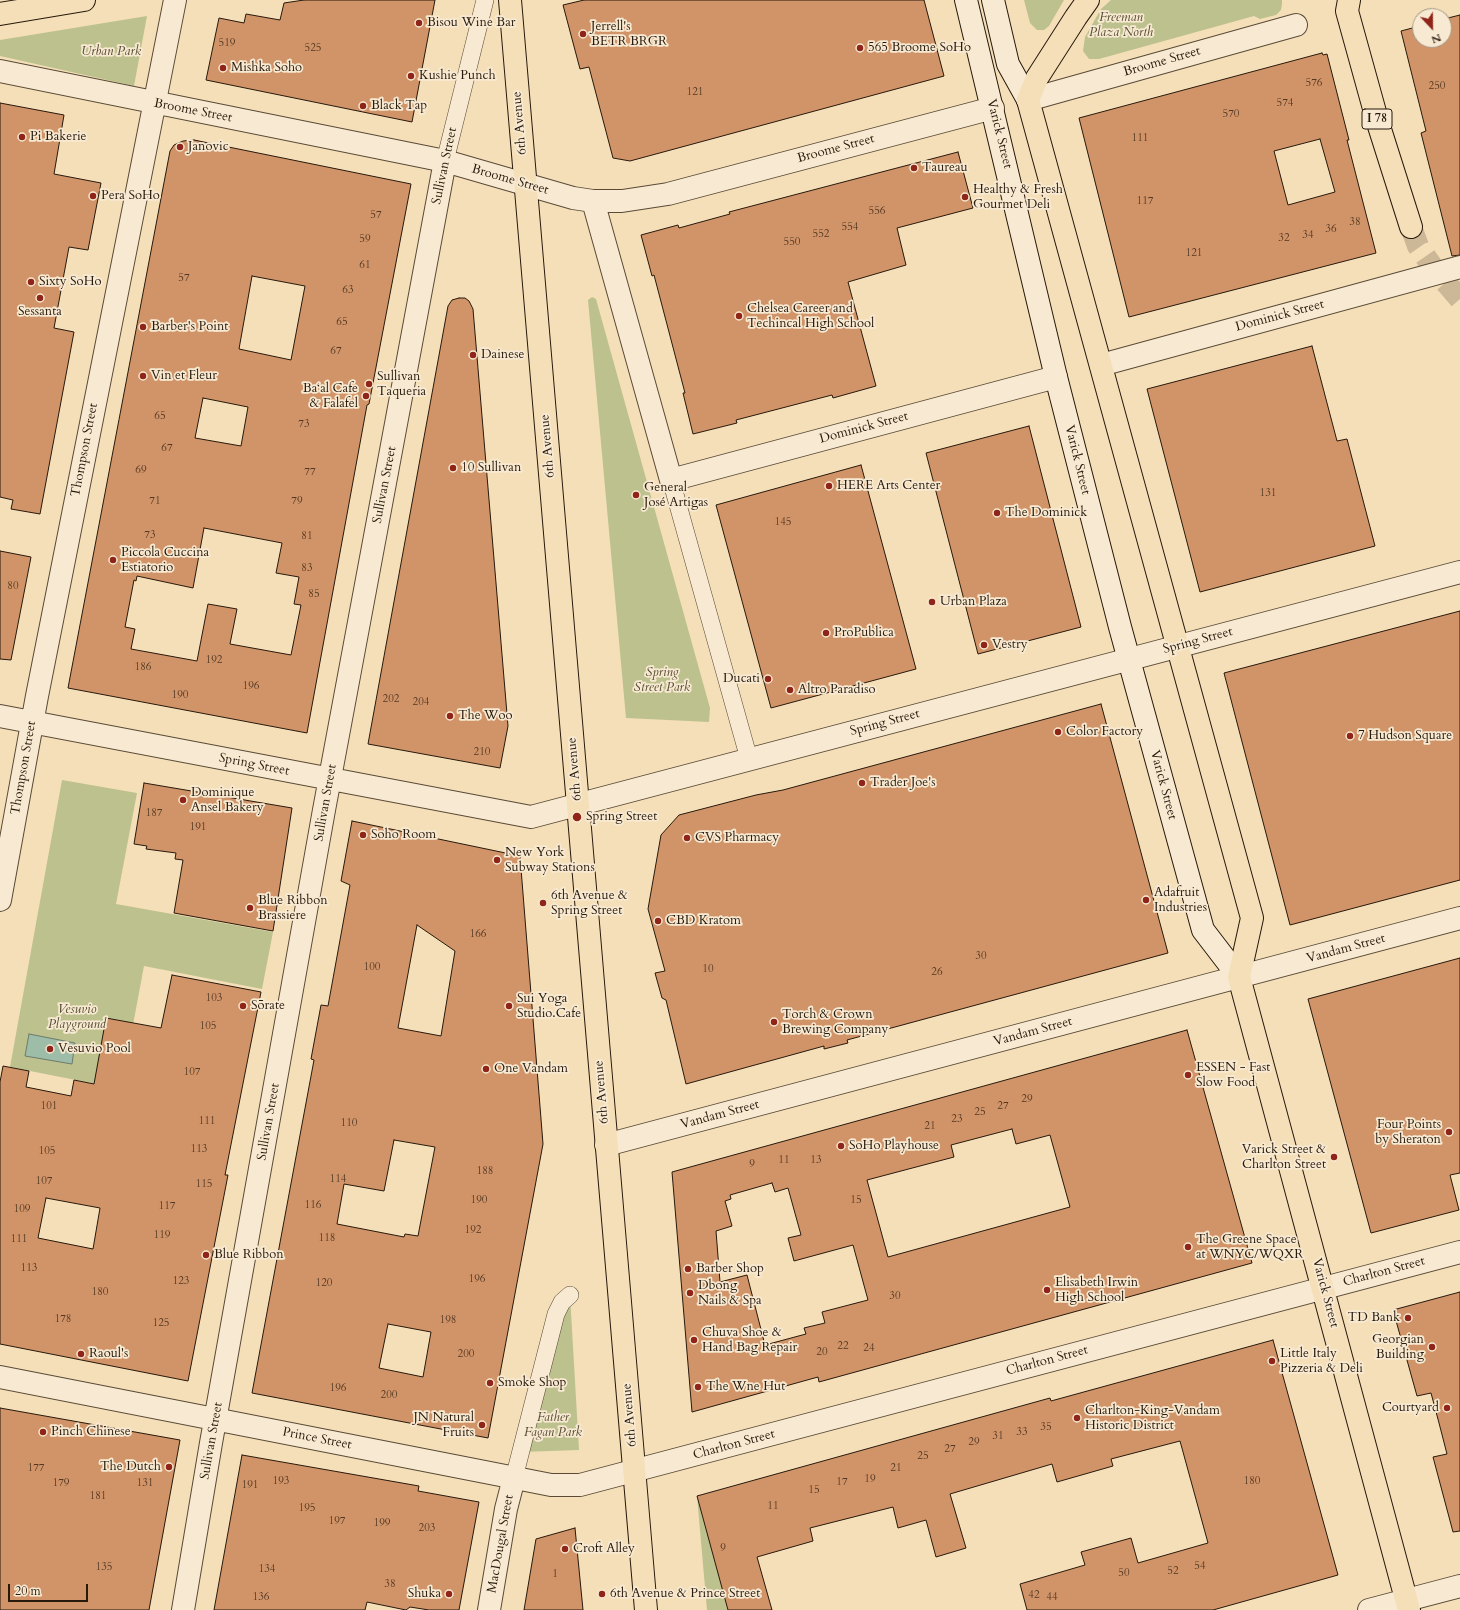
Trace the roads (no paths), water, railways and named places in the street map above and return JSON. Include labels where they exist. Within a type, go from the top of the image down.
[{"type":"main road","points":[[0,14],[84,0]]},
{"type":"main road","name":"6th Avenue","points":[[510,0],[646,1610]]},
{"type":"main road","points":[[1028,100],[1037,78],[1088,0]]},
{"type":"main road","name":"I 78","points":[[1342,3],[1411,227]]},
{"type":"main road","name":"Varick Street","points":[[1028,100],[1252,918],[1239,977],[1324,1288],[1408,1605]]},
{"type":"street","name":"Thompson Street","points":[[0,900],[32,722],[175,0]]},
{"type":"street","name":"Sullivan Street","points":[[183,1610],[330,779],[445,161],[485,0]]},
{"type":"street","name":"Varick Street","points":[[966,0],[1056,377],[1129,659],[1203,930],[1239,977]]},
{"type":"street","name":"Varick Street","points":[[993,0],[1008,64],[1028,100]]},
{"type":"street","name":"Broome Street","points":[[1028,100],[1296,25]]},
{"type":"street","name":"Broome Street","points":[[0,71],[445,161],[573,198],[593,201],[622,202],[668,194],[993,108]]},
{"type":"street","points":[[593,201],[749,759]]},
{"type":"street","name":"Dominick Street","points":[[1101,365],[1460,267]]},
{"type":"street","name":"Dominick Street","points":[[671,480],[1056,377]]},
{"type":"street","name":"Spring Street","points":[[0,716],[531,816],[1460,572]]},
{"type":"street","name":"Vandam Street","points":[[606,1144],[1460,918]]},
{"type":"street","name":"Charlton Street","points":[[634,1471],[1460,1252]]},
{"type":"street","points":[[514,1478],[556,1314],[562,1302],[570,1295]]},
{"type":"street","name":"Prince Street","points":[[0,1377],[551,1485],[580,1485],[634,1471]]},
{"type":"street","name":"MacDougal Street","points":[[489,1610],[506,1508],[514,1478]]},
{"type":"street","points":[[1369,1610],[1408,1605],[1460,1586]]},
{"type":"tunnel","points":[[1411,227],[1418,246],[1434,269],[1460,299]]},
{"type":"place","name":"Bisou Wine Bar","points":[[419,23]]},
{"type":"place","name":"Jerrell's BETR BRGR","points":[[583,34]]},
{"type":"place","name":"565 Broome SoHo","points":[[860,48]]},
{"type":"place","name":"Mishka Soho","points":[[223,68]]},
{"type":"place","name":"Kushie Punch","points":[[411,76]]},
{"type":"place","name":"Black Tap","points":[[363,106]]},
{"type":"place","name":"Pi Bakerie","points":[[22,137]]},
{"type":"place","name":"Janovic","points":[[180,147]]},
{"type":"place","name":"Taureau","points":[[914,168]]},
{"type":"place","name":"Pera SoHo","points":[[93,196]]},
{"type":"place","name":"Healthy & Fresh Gourmet Deli","points":[[965,197]]},
{"type":"place","name":"Sixty SoHo","points":[[31,282]]},
{"type":"place","name":"Sessanta","points":[[40,298]]},
{"type":"place","name":"Chelsea Career and Techincal High School","points":[[739,316]]},
{"type":"place","name":"Barber's Point","points":[[143,327]]},
{"type":"place","name":"Dainese","points":[[473,355]]},
{"type":"place","name":"Vin et Fleur","points":[[143,376]]},
{"type":"place","name":"Sullivan Taqueria","points":[[369,384]]},
{"type":"place","name":"Ba‘al Cafe & Falafel","points":[[366,396]]},
{"type":"place","name":"10 Sullivan","points":[[453,468]]},
{"type":"place","name":"HERE Arts Center","points":[[829,486]]},
{"type":"place","name":"General José Artigas","points":[[636,495]]},
{"type":"place","name":"The Dominick","points":[[997,513]]},
{"type":"place","name":"Piccola Cuccina Estiatorio","points":[[113,560]]},
{"type":"place","name":"Urban Plaza","points":[[932,602]]},
{"type":"place","name":"ProPublica","points":[[826,633]]},
{"type":"place","name":"Vestry","points":[[984,645]]},
{"type":"place","name":"Ducati","points":[[768,679]]},
{"type":"place","name":"Altro Paradiso","points":[[790,690]]},
{"type":"place","name":"The Woo","points":[[450,716]]},
{"type":"place","name":"Color Factory","points":[[1058,732]]},
{"type":"place","name":"7 Hudson Square","points":[[1350,736]]},
{"type":"place","name":"Trader Joe's","points":[[862,783]]},
{"type":"place","name":"Dominique Ansel Bakery","points":[[183,800]]},
{"type":"place","name":"Spring Street","points":[[577,817]]},
{"type":"place","name":"Soho Room","points":[[363,835]]},
{"type":"place","name":"CVS Pharmacy","points":[[687,838]]},
{"type":"place","name":"New York Subway Stations","points":[[497,860]]},
{"type":"place","name":"Adafruit Industries","points":[[1146,900]]},
{"type":"place","name":"6th Avenue & Spring Street","points":[[543,903]]},
{"type":"place","name":"Blue Ribbon Brassiere","points":[[250,908]]},
{"type":"place","name":"CBD Kratom","points":[[658,921]]},
{"type":"place","name":"Sōrate","points":[[243,1006]]},
{"type":"place","name":"Sui Yoga Studio.Cafe","points":[[509,1006]]},
{"type":"place","name":"Torch & Crown Brewing Company","points":[[774,1022]]},
{"type":"place","name":"Vesuvio Pool","points":[[50,1049]]},
{"type":"place","name":"One Vandam","points":[[486,1069]]},
{"type":"place","name":"ESSEN - Fast Slow Food","points":[[1188,1075]]},
{"type":"place","name":"Four Points by Sheraton","points":[[1449,1132]]},
{"type":"place","name":"SoHo Playhouse","points":[[841,1146]]},
{"type":"place","name":"Varick Street & Charlton Street","points":[[1334,1157]]},
{"type":"place","name":"The Greene Space at WNYC/WQXR","points":[[1188,1247]]},
{"type":"place","name":"Blue Ribbon","points":[[206,1255]]},
{"type":"place","name":"Barber Shop","points":[[688,1269]]},
{"type":"place","name":"Elisabeth Irwin High School","points":[[1047,1290]]},
{"type":"place","name":"Dbong Nails & Spa","points":[[690,1293]]},
{"type":"place","name":"TD Bank","points":[[1408,1318]]},
{"type":"place","name":"Chuva Shoe & Hand Bag Repair","points":[[694,1340]]},
{"type":"place","name":"Georgian Building","points":[[1432,1347]]},
{"type":"place","name":"Raoul's","points":[[81,1354]]},
{"type":"place","name":"Little Italy Pizzeria & Deli","points":[[1272,1361]]},
{"type":"place","name":"Smoke Shop","points":[[490,1383]]},
{"type":"place","name":"The Wne Hut","points":[[698,1387]]},
{"type":"place","name":"Courtyard","points":[[1447,1408]]},
{"type":"place","name":"Charlton-King-Vandam Historic District","points":[[1077,1418]]},
{"type":"place","name":"JN Natural Fruits","points":[[482,1425]]},
{"type":"place","name":"Pinch Chinese","points":[[43,1432]]},
{"type":"place","name":"The Dutch","points":[[169,1467]]},
{"type":"place","name":"Croft Alley","points":[[565,1549]]},
{"type":"place","name":"Shuka","points":[[449,1594]]},
{"type":"place","name":"6th Avenue & Prince Street","points":[[602,1594]]},
{"type":"park label","name":"Freeman Plaza North","points":[[1121,26]]},
{"type":"park label","name":"Urban Park","points":[[111,52]]},
{"type":"park label","name":"Spring Street Park","points":[[662,680]]},
{"type":"park label","name":"Vesuvio Playground","points":[[77,1018]]},
{"type":"park label","name":"Father Fagan Park","points":[[553,1426]]}]
